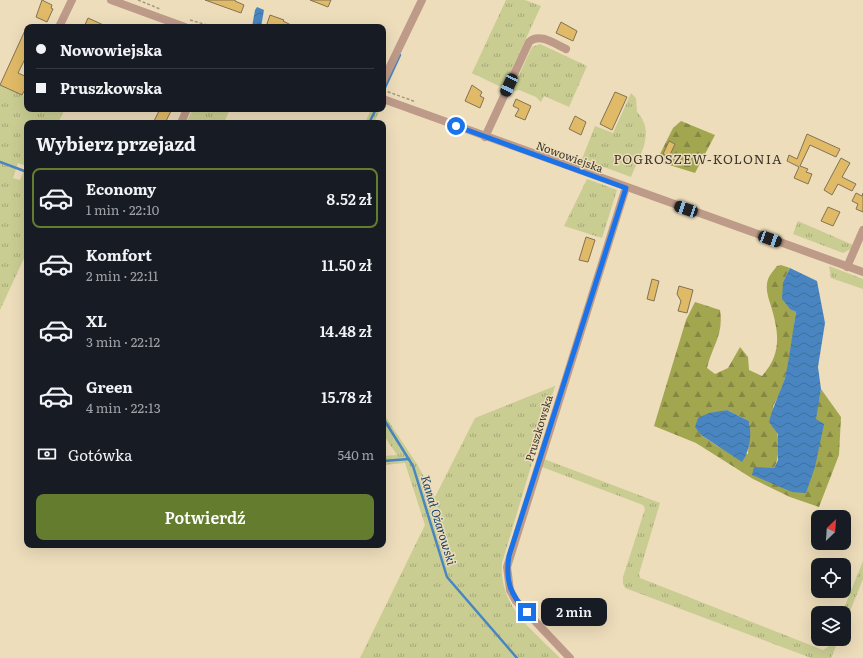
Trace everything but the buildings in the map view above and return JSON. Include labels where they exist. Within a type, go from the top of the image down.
[{"type":"street","points":[[60,24],[72,0]]},
{"type":"street","points":[[111,0],[185,23]]},
{"type":"street","points":[[386,75],[422,0]]},
{"type":"street","points":[[486,137],[529,42],[533,39],[539,38],[566,49]]},
{"type":"street","name":"Nowowiejska","points":[[386,100],[626,188],[863,272]]},
{"type":"street","name":"Pruszkowska","points":[[570,658],[516,601],[510,590],[507,567],[626,188]]},
{"type":"street","points":[[847,267],[863,230]]},
{"type":"path","points":[[138,0],[165,11]]},
{"type":"green space","points":[[506,0],[525,0],[541,6],[503,88],[472,73]]},
{"type":"green space","points":[[540,44],[587,66],[569,107],[544,96],[541,102],[536,97],[519,90],[511,92],[532,47]]},
{"type":"green space","points":[[0,85],[24,96],[24,112],[64,112],[60,120],[24,120],[24,165],[18,163],[13,178],[20,180],[24,171],[24,258],[0,310]]},
{"type":"green space","points":[[631,93],[636,98],[637,112],[643,120],[646,136],[642,152],[631,177],[582,159],[595,126],[613,133]]},
{"type":"green space","points":[[192,112],[229,112],[225,120],[188,120]]},
{"type":"green space","points":[[370,112],[379,112],[375,120],[366,120]]},
{"type":"green space","points":[[681,121],[715,135],[695,173],[663,163],[659,156],[673,128]]},
{"type":"green space","points":[[587,179],[617,190],[602,238],[564,226]]},
{"type":"green space","points":[[798,221],[853,245],[851,249],[843,253],[793,234]]},
{"type":"green space","points":[[781,265],[790,268],[783,282],[791,310],[796,312],[786,373],[779,396],[773,406],[778,446],[777,461],[774,468],[792,492],[815,419],[821,389],[841,417],[839,455],[819,507],[790,497],[753,479],[696,443],[654,426],[686,320],[695,302],[720,310],[721,319],[719,334],[707,368],[715,374],[728,368],[740,347],[748,357],[749,370],[762,376],[773,360],[776,351],[776,325],[768,296],[767,282],[777,266]],"holes":[[[727,410],[749,421],[750,434],[748,454],[719,447],[701,435],[718,412]]]},
{"type":"green space","points":[[829,266],[863,279],[863,289],[831,278]]},
{"type":"green space","points":[[555,386],[502,563],[502,579],[506,592],[519,616],[560,658],[360,658],[425,525],[405,463],[386,465],[386,456],[397,455],[386,438],[386,418],[417,464],[435,497],[475,418]]},
{"type":"green space","points":[[544,459],[660,503],[639,574],[640,578],[811,646],[823,650],[829,646],[836,646],[831,658],[811,658],[625,588],[623,584],[623,577],[645,509],[643,505],[542,467]]},
{"type":"green space","points":[[863,561],[863,579],[851,609],[851,606],[845,606],[848,598],[851,598],[851,591]]},
{"type":"water","points":[[257,7],[264,10],[262,24],[253,24]]},
{"type":"water","points":[[790,268],[817,281],[825,323],[818,367],[821,389],[816,419],[824,424],[815,467],[806,493],[792,492],[752,475],[754,467],[774,468],[778,460],[778,434],[769,422],[772,410],[785,378],[796,312],[791,310],[782,299],[783,282]]},
{"type":"water","points":[[727,410],[749,421],[750,442],[745,458],[742,462],[701,435],[695,427],[698,418],[709,413]]},
{"type":"waterway","points":[[386,85],[400,55]]},
{"type":"waterway","points":[[370,120],[374,112]]},
{"type":"waterway","name":"Kanał Ożarowski","points":[[0,162],[24,171]]},
{"type":"waterway","name":"Kanał Ożarowski","points":[[386,423],[413,466],[447,577],[517,658]]},
{"type":"waterway","points":[[386,461],[409,459]]},
{"type":"district","name":"POGROSZEW-KOLONIA","points":[[698,158]]},
{"type":"route","points":[[456,126],[626,188],[509,556],[507,567],[510,590],[516,601],[527,612]]}]
